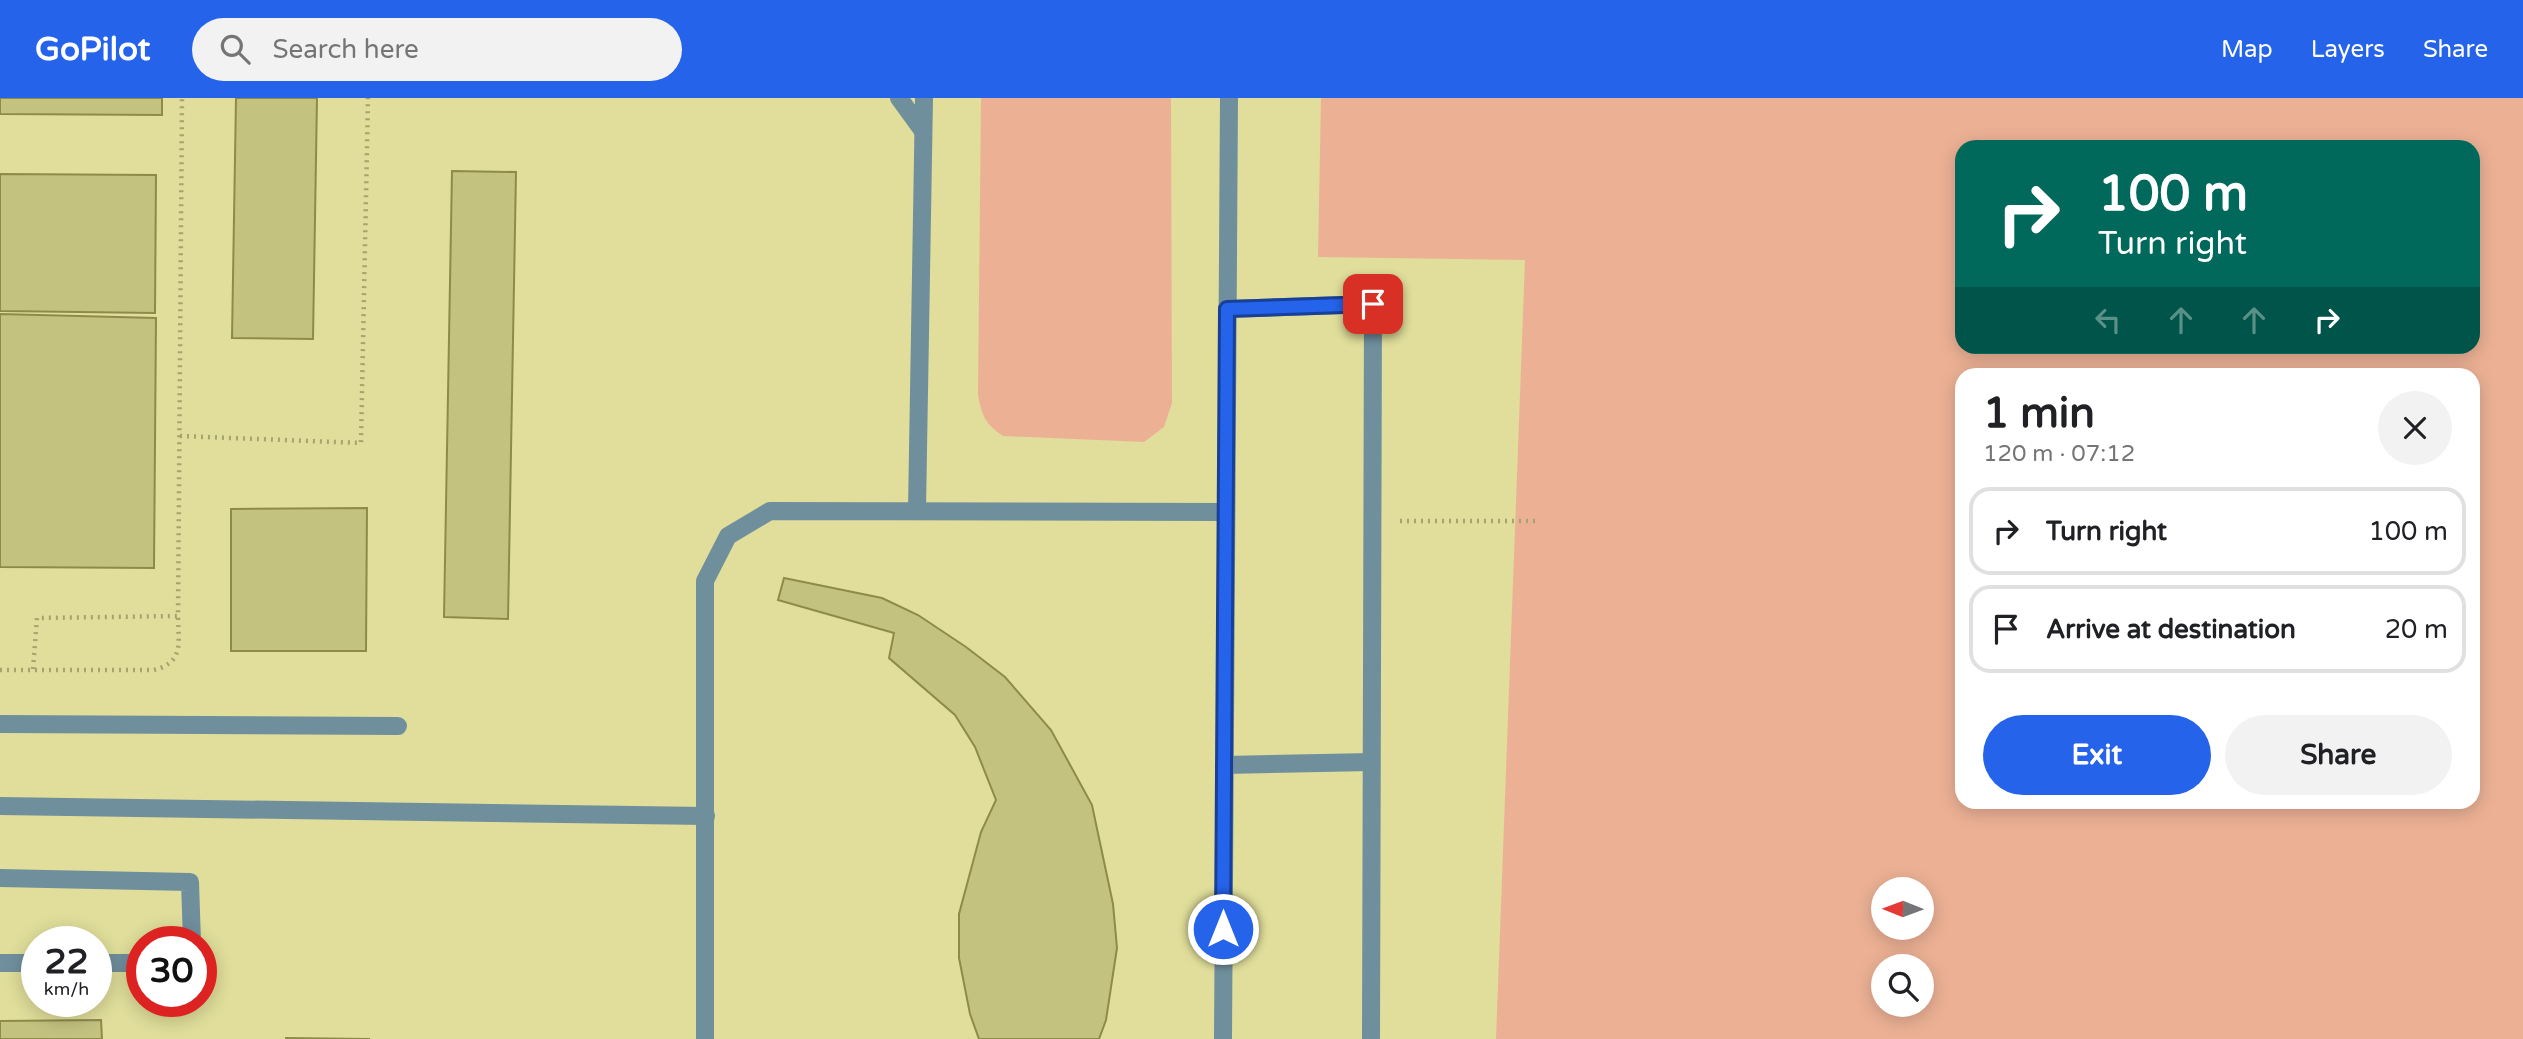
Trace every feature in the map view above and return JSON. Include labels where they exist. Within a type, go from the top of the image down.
[{"type":"street","points":[[899,98],[923,131]]},
{"type":"street","points":[[917,510],[924,98]]},
{"type":"street","points":[[1223,1039],[1230,98]]},
{"type":"street","points":[[1227,309],[1373,304],[1371,1039]]},
{"type":"street","points":[[705,1039],[705,581],[728,536],[770,511],[1226,512]]},
{"type":"street","points":[[0,724],[398,726]]},
{"type":"street","points":[[1224,765],[1371,762]]},
{"type":"street","points":[[0,806],[706,816]]},
{"type":"street","points":[[0,878],[190,882],[191,926]]},
{"type":"street","points":[[0,963],[21,963]]},
{"type":"path","points":[[0,670],[154,670],[168,666],[178,653],[183,98]]},
{"type":"path","points":[[180,436],[360,443],[368,98]]},
{"type":"path","points":[[1373,521],[1536,521]]},
{"type":"path","points":[[33,669],[37,618],[178,616]]},
{"type":"shaded area","points":[[981,98],[1171,98],[1172,403],[1164,427],[1144,442],[1003,436],[988,423],[983,414],[978,395]]},
{"type":"shaded area","points":[[1321,98],[2523,98],[2523,1039],[1496,1039],[1525,260],[1318,257]]},
{"type":"building","points":[[0,98],[162,98],[162,115],[0,114]]},
{"type":"building","points":[[236,98],[317,98],[313,339],[232,338]]},
{"type":"building","points":[[452,171],[516,172],[508,619],[444,617]]},
{"type":"building","points":[[0,174],[156,175],[155,313],[0,311]]},
{"type":"building","points":[[0,314],[156,318],[154,568],[0,567]]},
{"type":"building","points":[[367,508],[366,651],[231,651],[231,509]]},
{"type":"building","points":[[784,578],[882,598],[918,615],[1005,677],[1051,730],[1092,805],[1113,904],[1117,948],[1106,1020],[1099,1039],[979,1039],[970,1014],[959,958],[959,914],[981,832],[996,800],[975,747],[955,715],[889,658],[894,633],[778,600]]},
{"type":"building","points":[[101,1020],[102,1039],[0,1039],[0,1021]]},
{"type":"building","points":[[286,1038],[370,1039],[286,1039]]},
{"type":"route","points":[[1223,929],[1227,309],[1373,304]]}]
